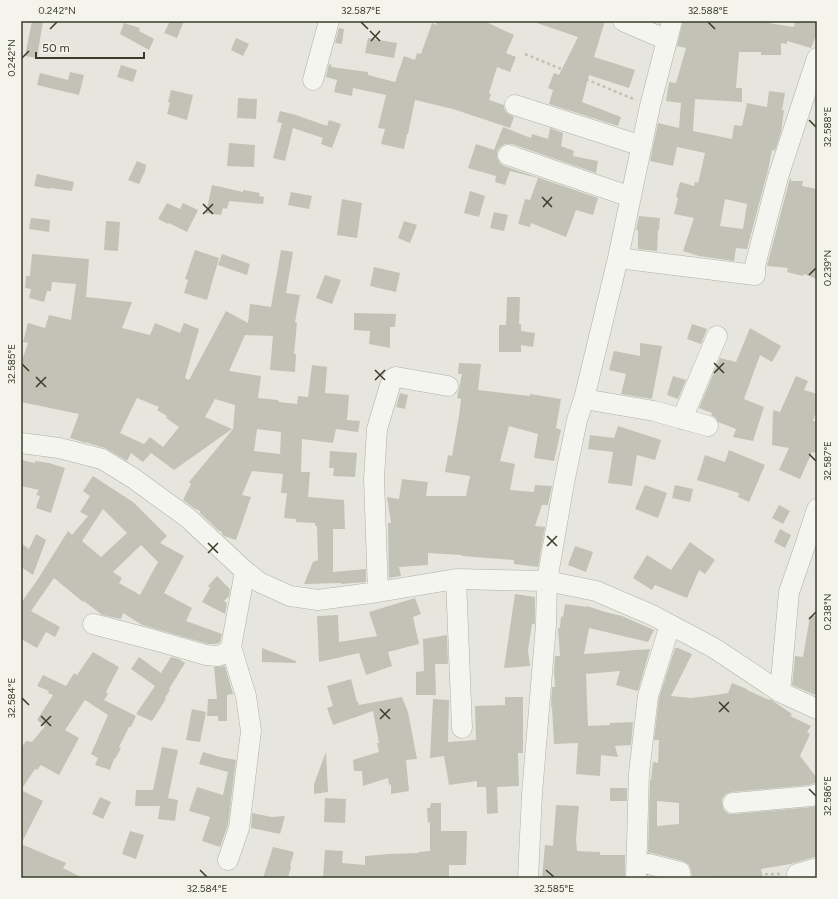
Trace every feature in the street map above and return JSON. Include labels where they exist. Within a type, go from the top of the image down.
[{"type":"street","points":[[313,80],[329,21]]},
{"type":"street","points":[[528,878],[532,794],[546,625],[547,581],[564,483],[577,420],[584,399],[618,258],[650,106],[669,30],[623,21]]},
{"type":"street","points":[[618,258],[755,275],[755,266],[778,177],[817,58]]},
{"type":"street","points":[[515,105],[642,146]]},
{"type":"street","points":[[508,155],[631,197]]},
{"type":"street","points":[[682,419],[717,336]]},
{"type":"street","points":[[378,592],[374,479],[377,428],[392,379],[396,377],[448,386]]},
{"type":"street","points":[[584,399],[654,411],[708,426]]},
{"type":"street","points":[[21,443],[59,448],[102,459],[133,478],[188,518],[245,571],[259,582],[290,596],[318,600],[378,592],[456,578],[547,581],[596,591],[652,615],[714,648],[780,692],[817,710]]},
{"type":"street","points":[[780,692],[789,592],[817,509]]},
{"type":"street","points":[[228,860],[239,828],[251,731],[246,696],[231,647],[245,571]]},
{"type":"street","points":[[456,578],[462,728]]},
{"type":"street","points":[[92,624],[206,655],[218,656],[226,653],[231,647]]},
{"type":"street","points":[[670,625],[648,696],[639,773],[636,870],[680,872],[681,878]]},
{"type":"street","points":[[733,803],[811,796],[817,794]]},
{"type":"street","points":[[797,874],[817,868]]},
{"type":"path","points":[[526,54],[650,106]]},
{"type":"path","points":[[717,875],[797,874]]},
{"type":"building","points":[[32,21],[43,21],[37,58],[25,56]]},
{"type":"building","points":[[170,21],[184,21],[177,38],[164,33]]},
{"type":"building","points":[[437,21],[484,21],[514,35],[506,53],[516,57],[510,72],[497,67],[489,93],[491,94],[489,100],[504,105],[506,112],[514,117],[510,128],[453,109],[415,100],[404,149],[381,144],[385,129],[378,128],[386,95],[353,88],[352,96],[334,92],[337,80],[326,77],[329,64],[332,65],[331,67],[368,72],[368,75],[395,82],[404,56],[415,60],[417,53],[421,54],[432,23],[436,25]]},
{"type":"building","points":[[537,21],[605,21],[594,57],[635,70],[629,88],[589,75],[582,102],[621,117],[618,126],[549,104],[553,90],[548,88],[554,73],[559,75],[578,37],[537,23]]},
{"type":"building","points":[[683,21],[756,21],[794,27],[795,21],[817,21],[817,33],[811,48],[787,41],[787,44],[781,43],[781,55],[761,55],[761,52],[739,52],[736,88],[742,88],[742,102],[695,99],[693,131],[732,139],[734,125],[742,126],[747,103],[767,107],[769,91],[785,93],[782,110],[784,110],[781,132],[775,151],[772,150],[747,249],[736,248],[734,261],[699,256],[683,251],[694,218],[674,214],[678,198],[676,197],[680,182],[694,186],[695,182],[698,183],[705,153],[677,147],[673,166],[650,161],[658,123],[679,128],[681,103],[666,101],[669,82],[676,83],[686,48],[677,46]],"holes":[[[725,199],[747,204],[743,229],[720,226]]]},
{"type":"building","points":[[124,23],[140,28],[139,31],[154,39],[149,50],[120,34]]},
{"type":"building","points":[[339,28],[344,29],[342,44],[335,43]]},
{"type":"building","points":[[236,38],[249,44],[243,56],[231,50]]},
{"type":"building","points":[[368,38],[397,43],[394,58],[365,53]]},
{"type":"building","points":[[121,65],[137,70],[133,82],[117,77]]},
{"type":"building","points":[[70,72],[84,75],[79,95],[37,85],[40,73],[68,80]]},
{"type":"building","points":[[171,90],[193,95],[187,120],[167,114]]},
{"type":"building","points":[[238,98],[257,99],[256,119],[237,118]]},
{"type":"building","points":[[280,111],[327,126],[329,120],[341,124],[332,148],[321,144],[323,138],[293,128],[285,161],[273,158],[282,123],[277,122]]},
{"type":"building","points":[[503,127],[531,138],[532,134],[548,139],[550,128],[563,133],[561,146],[574,151],[573,156],[598,161],[596,173],[512,144],[505,144],[497,151],[497,158],[504,166],[598,198],[593,215],[576,210],[566,237],[531,223],[530,227],[518,224],[525,199],[530,200],[538,178],[510,171],[505,185],[495,182],[496,176],[468,168],[476,144],[494,150]]},
{"type":"building","points":[[229,143],[255,145],[254,167],[227,166]]},
{"type":"building","points":[[137,161],[146,165],[139,184],[128,180]]},
{"type":"building","points":[[37,174],[74,182],[72,191],[34,186]]},
{"type":"building","points":[[790,178],[791,181],[803,181],[802,186],[817,189],[817,279],[804,274],[803,276],[787,272],[788,268],[767,266]]},
{"type":"building","points":[[212,185],[243,192],[243,190],[260,193],[259,196],[264,197],[263,204],[229,201],[227,209],[223,208],[221,215],[206,213]]},
{"type":"building","points":[[470,191],[485,196],[479,217],[464,213]]},
{"type":"building","points":[[291,192],[312,196],[309,209],[288,205]]},
{"type":"building","points":[[342,199],[362,203],[357,238],[337,235]]},
{"type":"building","points":[[167,203],[180,209],[183,203],[198,210],[187,232],[158,219]]},
{"type":"building","points":[[494,212],[508,215],[504,231],[490,228]]},
{"type":"building","points":[[639,216],[660,218],[657,251],[638,249],[638,230],[636,230]]},
{"type":"building","points":[[31,218],[50,220],[49,232],[29,229]]},
{"type":"building","points":[[106,221],[120,222],[118,251],[104,250]]},
{"type":"building","points":[[404,221],[417,225],[410,243],[398,238]]},
{"type":"building","points":[[195,250],[219,258],[207,300],[184,293],[188,280],[185,279]]},
{"type":"building","points":[[281,250],[293,252],[286,293],[300,295],[295,322],[297,323],[294,354],[296,354],[295,372],[270,370],[273,336],[245,335],[229,371],[261,376],[258,398],[297,404],[298,396],[308,397],[312,365],[327,367],[325,393],[349,395],[347,420],[360,421],[358,432],[336,429],[333,443],[302,439],[301,472],[310,472],[308,497],[344,500],[345,529],[333,529],[333,572],[366,569],[366,582],[304,584],[313,562],[318,560],[317,526],[315,526],[315,523],[296,522],[296,519],[284,518],[287,493],[281,493],[283,474],[252,471],[242,495],[251,497],[236,540],[224,536],[222,532],[200,513],[200,511],[183,500],[191,484],[189,482],[233,429],[235,405],[215,399],[205,417],[232,429],[174,470],[151,453],[143,462],[131,453],[127,461],[105,448],[70,438],[79,414],[21,402],[21,363],[28,343],[23,342],[28,323],[45,328],[49,315],[71,320],[76,284],[52,282],[51,291],[47,291],[44,302],[29,298],[31,289],[25,288],[26,276],[30,276],[32,254],[89,259],[86,297],[132,302],[122,328],[150,335],[155,323],[180,333],[184,323],[199,329],[185,378],[189,380],[226,311],[248,323],[250,304],[271,307]],"holes":[[[137,398],[159,407],[157,410],[167,416],[166,418],[179,427],[163,447],[150,437],[144,444],[120,433]],[[257,429],[281,432],[280,454],[254,451]]]},
{"type":"building","points":[[222,254],[250,264],[247,275],[218,265]]},
{"type":"building","points":[[374,267],[400,273],[396,292],[370,286]]},
{"type":"building","points":[[325,275],[341,280],[332,304],[316,298]]},
{"type":"building","points":[[507,297],[520,297],[519,324],[521,324],[521,331],[535,333],[533,347],[521,345],[521,352],[499,352],[499,325],[506,325]]},
{"type":"building","points":[[354,313],[396,314],[395,327],[390,327],[390,348],[369,344],[370,331],[354,330]]},
{"type":"building","points":[[692,324],[707,329],[701,344],[687,339]]},
{"type":"building","points":[[750,328],[781,346],[772,362],[760,355],[744,399],[764,407],[753,441],[733,437],[736,429],[718,422],[716,418],[711,415],[712,413],[699,408],[720,358],[736,362]]},
{"type":"building","points":[[640,343],[662,346],[652,399],[621,394],[626,374],[609,370],[614,351],[640,356]]},
{"type":"building","points":[[459,363],[481,364],[478,390],[530,396],[530,394],[561,399],[556,428],[561,430],[554,461],[534,458],[538,434],[509,426],[500,461],[515,464],[510,490],[534,492],[535,485],[552,486],[548,505],[542,505],[535,526],[545,527],[538,567],[514,564],[514,560],[428,553],[428,565],[399,567],[401,576],[389,578],[388,523],[391,523],[387,497],[399,499],[402,479],[428,482],[426,496],[466,496],[470,476],[445,472],[448,455],[452,456],[459,416],[461,399],[457,398],[462,374],[458,374]]},
{"type":"building","points":[[673,376],[686,380],[678,399],[667,395]]},
{"type":"building","points":[[796,376],[808,381],[804,390],[817,394],[817,409],[813,421],[817,421],[816,453],[812,452],[800,479],[779,470],[789,448],[772,445],[773,410],[780,412]]},
{"type":"building","points":[[400,393],[408,395],[405,409],[396,407]]},
{"type":"building","points":[[618,426],[661,440],[655,460],[637,455],[632,486],[608,483],[613,452],[588,449],[590,435],[614,438]]},
{"type":"building","points":[[729,450],[765,465],[749,502],[738,497],[739,493],[697,480],[705,455],[725,462]]},
{"type":"building","points":[[330,451],[357,453],[355,477],[333,476],[334,468],[329,468]]},
{"type":"building","points":[[21,460],[35,463],[35,461],[49,463],[65,468],[51,513],[36,508],[40,496],[36,495],[39,490],[21,486]]},
{"type":"building","points":[[93,476],[133,502],[167,536],[160,543],[184,556],[164,593],[192,608],[186,621],[222,634],[219,643],[208,644],[142,625],[123,613],[121,619],[102,615],[84,601],[83,602],[54,578],[31,611],[60,627],[55,637],[46,632],[37,648],[21,639],[21,603],[68,531],[72,535],[88,516],[80,512],[90,496],[83,491]],"holes":[[[103,509],[127,533],[101,557],[82,541]],[[141,545],[158,562],[140,595],[119,583],[122,578],[113,572]]]},
{"type":"building","points":[[645,485],[667,493],[658,518],[635,509]]},
{"type":"building","points":[[675,485],[693,489],[690,502],[672,498]]},
{"type":"building","points":[[779,505],[790,511],[783,524],[772,518]]},
{"type":"building","points":[[780,529],[791,535],[785,548],[774,542]]},
{"type":"building","points":[[36,534],[46,540],[33,575],[21,567],[21,543],[29,549]]},
{"type":"building","points":[[690,542],[715,560],[705,574],[699,570],[687,598],[655,585],[652,590],[633,578],[647,555],[671,570]]},
{"type":"building","points":[[575,546],[593,552],[586,572],[568,565]]},
{"type":"building","points":[[217,576],[230,589],[229,596],[224,601],[227,603],[225,614],[202,602],[210,588],[208,586]]},
{"type":"building","points":[[515,594],[535,597],[535,624],[532,624],[528,650],[530,666],[504,668]]},
{"type":"building","points":[[415,598],[421,614],[413,617],[419,644],[388,652],[392,666],[366,675],[359,653],[319,662],[317,616],[338,615],[339,642],[377,636],[369,612]]},
{"type":"building","points":[[565,604],[587,606],[622,616],[654,630],[648,642],[589,628],[584,654],[650,649],[638,691],[616,685],[620,671],[586,674],[588,726],[633,722],[631,745],[615,746],[618,757],[601,755],[600,776],[576,774],[578,743],[554,744],[551,707],[552,687],[555,687],[555,656],[560,656],[558,628],[560,628],[561,616],[563,617]]},
{"type":"building","points":[[810,616],[817,616],[817,686],[815,695],[792,685],[795,656],[803,657]]},
{"type":"building","points":[[447,635],[448,664],[435,664],[436,695],[416,695],[416,672],[424,671],[423,639]]},
{"type":"building","points":[[262,648],[296,661],[296,663],[262,662]]},
{"type":"building","points":[[675,648],[678,648],[692,654],[671,696],[691,698],[728,693],[732,683],[769,700],[770,699],[792,714],[790,716],[811,726],[807,732],[810,734],[800,756],[817,778],[817,782],[809,785],[732,792],[726,794],[722,799],[722,804],[724,810],[729,814],[817,806],[817,857],[791,864],[761,869],[763,878],[692,878],[689,865],[683,861],[648,852],[650,780],[653,762],[658,763],[659,740],[654,740],[659,698]],"holes":[[[657,801],[679,803],[679,824],[657,826]]]},
{"type":"building","points":[[93,652],[119,667],[106,692],[108,694],[104,700],[136,716],[119,747],[121,748],[114,759],[110,770],[95,765],[98,758],[91,754],[108,715],[85,700],[65,730],[79,738],[59,775],[41,765],[37,770],[35,769],[21,790],[21,748],[26,741],[32,742],[45,726],[37,720],[53,695],[48,693],[49,691],[37,686],[43,675],[66,686],[74,673],[77,675]]},
{"type":"building","points":[[139,657],[161,673],[171,657],[179,659],[185,663],[169,689],[170,690],[165,698],[166,699],[152,721],[136,714],[155,686],[131,669]]},
{"type":"building","points":[[225,666],[233,694],[227,695],[227,721],[218,721],[218,716],[207,716],[208,699],[217,699],[214,667]]},
{"type":"building","points":[[351,679],[359,705],[402,697],[408,712],[417,759],[406,760],[409,791],[391,794],[391,784],[389,785],[388,778],[363,786],[362,771],[354,771],[353,760],[379,752],[377,743],[379,743],[373,711],[333,725],[327,708],[333,706],[327,686]]},
{"type":"building","points":[[505,697],[523,697],[523,753],[518,753],[519,786],[497,787],[498,813],[487,814],[486,787],[477,787],[477,781],[449,785],[444,756],[430,758],[433,699],[449,700],[448,742],[476,740],[475,706],[505,705]]},
{"type":"building","points":[[192,709],[206,712],[200,742],[186,740]]},
{"type":"building","points":[[162,747],[178,750],[168,798],[178,800],[175,821],[158,819],[160,806],[135,806],[136,790],[153,790]]},
{"type":"building","points":[[203,752],[236,760],[228,825],[220,847],[202,841],[210,817],[189,811],[197,787],[223,795],[228,772],[199,764]]},
{"type":"building","points":[[326,752],[328,792],[314,794],[314,784]]},
{"type":"building","points":[[610,788],[627,788],[627,801],[610,801]]},
{"type":"building","points":[[21,790],[43,801],[21,844]]},
{"type":"building","points":[[100,797],[111,802],[103,819],[92,814]]},
{"type":"building","points":[[325,798],[346,799],[345,823],[324,822]]},
{"type":"building","points":[[431,803],[441,803],[441,831],[467,831],[466,865],[449,865],[449,878],[323,878],[325,850],[343,851],[342,863],[365,865],[365,856],[430,851],[430,822],[428,823],[427,808],[430,808]]},
{"type":"building","points":[[556,805],[579,806],[576,839],[577,851],[600,852],[600,855],[625,855],[625,878],[542,878],[545,845],[553,846]]},
{"type":"building","points":[[252,813],[272,817],[285,816],[280,834],[251,828]]},
{"type":"building","points":[[130,831],[144,835],[136,859],[122,854]]},
{"type":"building","points":[[21,844],[66,863],[63,868],[83,878],[21,878]]},
{"type":"building","points":[[273,847],[294,852],[288,878],[263,878]]}]
